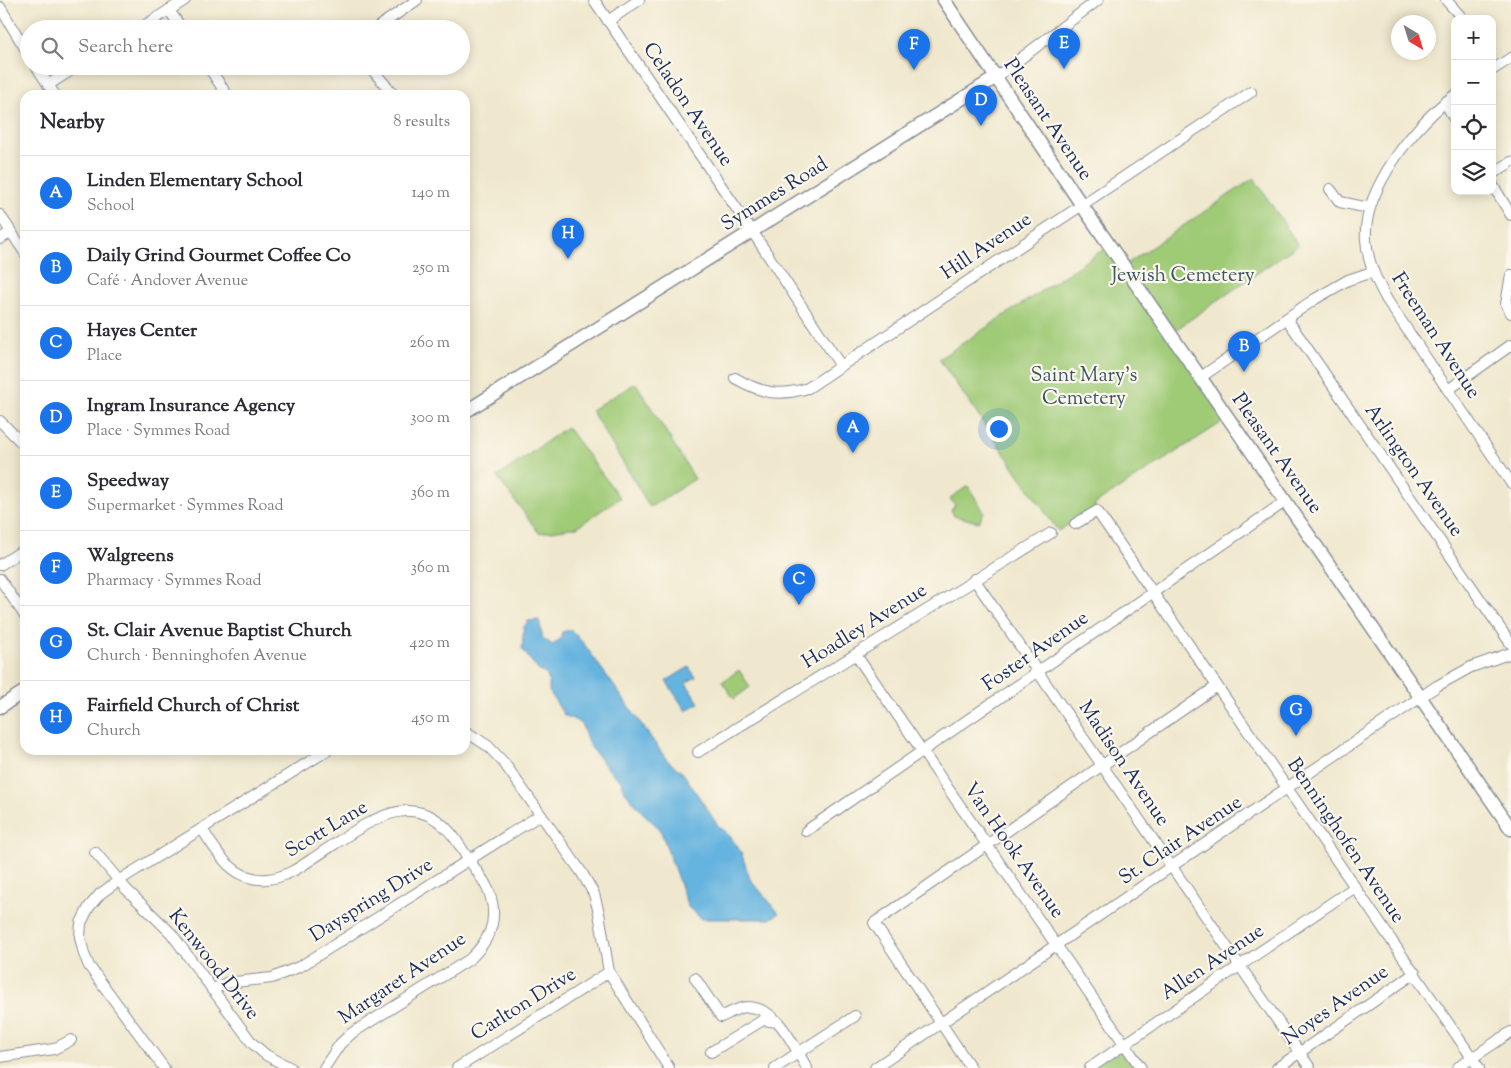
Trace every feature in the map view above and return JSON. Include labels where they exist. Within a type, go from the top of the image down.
[{"type":"main road","name":"Pleasant Avenue","points":[[944,0],[1081,204],[1511,829]]},
{"type":"main road","name":"Symmes Road","points":[[470,409],[996,78]]},
{"type":"main road","points":[[0,707],[20,694]]},
{"type":"street","points":[[154,20],[185,0]]},
{"type":"street","points":[[388,20],[417,0]]},
{"type":"street","name":"Celadon Avenue","points":[[594,0],[752,231]]},
{"type":"street","points":[[608,21],[639,0]]},
{"type":"street","name":"Symmes Road","points":[[996,78],[1098,0]]},
{"type":"street","points":[[1446,0],[1459,15]]},
{"type":"street","points":[[0,7],[20,40]]},
{"type":"street","points":[[170,10],[176,20]]},
{"type":"street","points":[[1496,65],[1511,58]]},
{"type":"street","points":[[42,75],[52,90]]},
{"type":"street","points":[[48,85],[64,75]]},
{"type":"street","points":[[214,75],[224,90]]},
{"type":"street","points":[[377,75],[390,90]]},
{"type":"street","name":"Hill Avenue","points":[[735,378],[756,389],[783,394],[808,388],[1251,92]]},
{"type":"street","name":"Freeman Avenue","points":[[1451,98],[1420,126],[1404,148],[1369,208],[1366,239],[1372,272],[1387,300],[1511,483]]},
{"type":"street","points":[[1445,102],[1451,113]]},
{"type":"street","points":[[1496,171],[1511,162]]},
{"type":"street","points":[[1330,189],[1340,202],[1369,208]]},
{"type":"street","points":[[1496,191],[1511,215]]},
{"type":"street","points":[[0,215],[20,246]]},
{"type":"street","points":[[752,231],[841,366]]},
{"type":"street","points":[[0,240],[11,232]]},
{"type":"street","points":[[1201,377],[1315,299],[1348,280],[1372,272]]},
{"type":"street","points":[[1511,275],[1506,304],[1511,313]]},
{"type":"street","name":"Arlington Avenue","points":[[1287,319],[1511,644]]},
{"type":"street","points":[[1448,390],[1511,345]]},
{"type":"street","points":[[0,420],[20,441]]},
{"type":"street","name":"Foster Avenue","points":[[806,831],[1286,501]]},
{"type":"street","name":"Benninghofen Avenue","points":[[1075,524],[1097,511],[1479,1068]]},
{"type":"street","name":"Hoadley Avenue","points":[[698,752],[974,579],[1051,533]]},
{"type":"street","points":[[0,565],[20,552]]},
{"type":"street","points":[[0,579],[20,609]]},
{"type":"street","name":"Madison Avenue","points":[[974,579],[1310,1068]]},
{"type":"street","name":"St. Clair Avenue","points":[[875,1068],[1173,868],[1421,698],[1471,667],[1511,653]]},
{"type":"street","name":"Van Hook Avenue","points":[[856,654],[1141,1068]]},
{"type":"street","points":[[971,1068],[874,924],[986,844],[1103,766],[1217,686]]},
{"type":"street","points":[[470,733],[488,746],[504,763],[582,873],[594,894],[600,913],[609,972],[669,1068]]},
{"type":"street","points":[[164,1068],[89,966],[80,938],[81,923],[89,907],[100,894],[118,881],[320,755]]},
{"type":"street","name":"Scott Lane","points":[[202,829],[219,856],[232,870],[249,877],[266,880],[282,876],[298,868],[374,820],[398,811],[418,812],[437,818],[453,835],[469,861]]},
{"type":"street","name":"Dayspring Drive","points":[[212,990],[226,984],[272,978],[294,970],[540,815]]},
{"type":"street","name":"Kenwood Drive","points":[[95,852],[118,881],[171,934],[252,1043],[266,1055],[290,1068]]},
{"type":"street","name":"Margaret Avenue","points":[[324,1068],[340,1044],[352,1033],[470,959],[489,938],[494,916],[490,893],[469,861]]},
{"type":"street","name":"Allen Avenue","points":[[1090,1068],[1355,887]]},
{"type":"street","name":"Carlton Drive","points":[[457,1068],[609,972]]},
{"type":"street","name":"Noyes Avenue","points":[[1277,1068],[1415,973]]},
{"type":"street","points":[[695,978],[721,1017],[745,1007],[762,1009],[779,1022],[807,1068]]},
{"type":"street","points":[[774,1068],[855,1016]]},
{"type":"street","points":[[711,1052],[763,1020],[779,1022]]},
{"type":"street","points":[[1458,1068],[1511,1032]]},
{"type":"street","points":[[0,1057],[54,1048],[71,1040]]},
{"type":"green space","name":"Saint Mary’s Cemetery","points":[[1254,178],[1298,245],[1171,333],[1229,418],[1095,504],[1095,509],[1058,531],[939,359],[1110,245],[1125,265]]},
{"type":"green space","points":[[636,383],[695,479],[650,507],[591,410]]},
{"type":"green space","points":[[567,427],[620,498],[577,527],[539,533],[497,477]]},
{"type":"green space","points":[[968,486],[984,512],[979,522],[954,516],[951,510],[955,506],[950,498]]},
{"type":"green space","points":[[739,670],[750,687],[734,699],[722,682]]},
{"type":"green space","points":[[1125,1044],[1141,1068],[1090,1068]]},
{"type":"water","points":[[539,620],[543,639],[553,645],[561,638],[562,632],[571,630],[584,644],[667,760],[683,773],[719,827],[730,836],[741,852],[750,879],[779,913],[770,919],[702,919],[688,907],[660,829],[640,810],[624,790],[622,782],[608,769],[589,745],[581,723],[564,715],[549,691],[547,675],[538,670],[522,649],[524,627],[528,621]]},
{"type":"water","points":[[689,667],[696,677],[686,683],[699,703],[686,711],[666,681]]},
{"type":"place","name":"Speedway","points":[[1064,69]]},
{"type":"place","name":"Walgreens","points":[[914,70]]},
{"type":"place","name":"Ingram Insurance Agency","points":[[981,126]]},
{"type":"place","name":"Fairfield Church of Christ","points":[[568,259]]},
{"type":"place","name":"Daily Grind Gourmet Coffee Co","points":[[1244,372]]},
{"type":"place","name":"Linden Elementary School","points":[[853,453]]},
{"type":"place","name":"Hayes Center","points":[[799,605]]},
{"type":"place","name":"St. Clair Avenue Baptist Church","points":[[1296,736]]},
{"type":"park label","name":"Jewish Cemetery","points":[[1183,276]]}]
